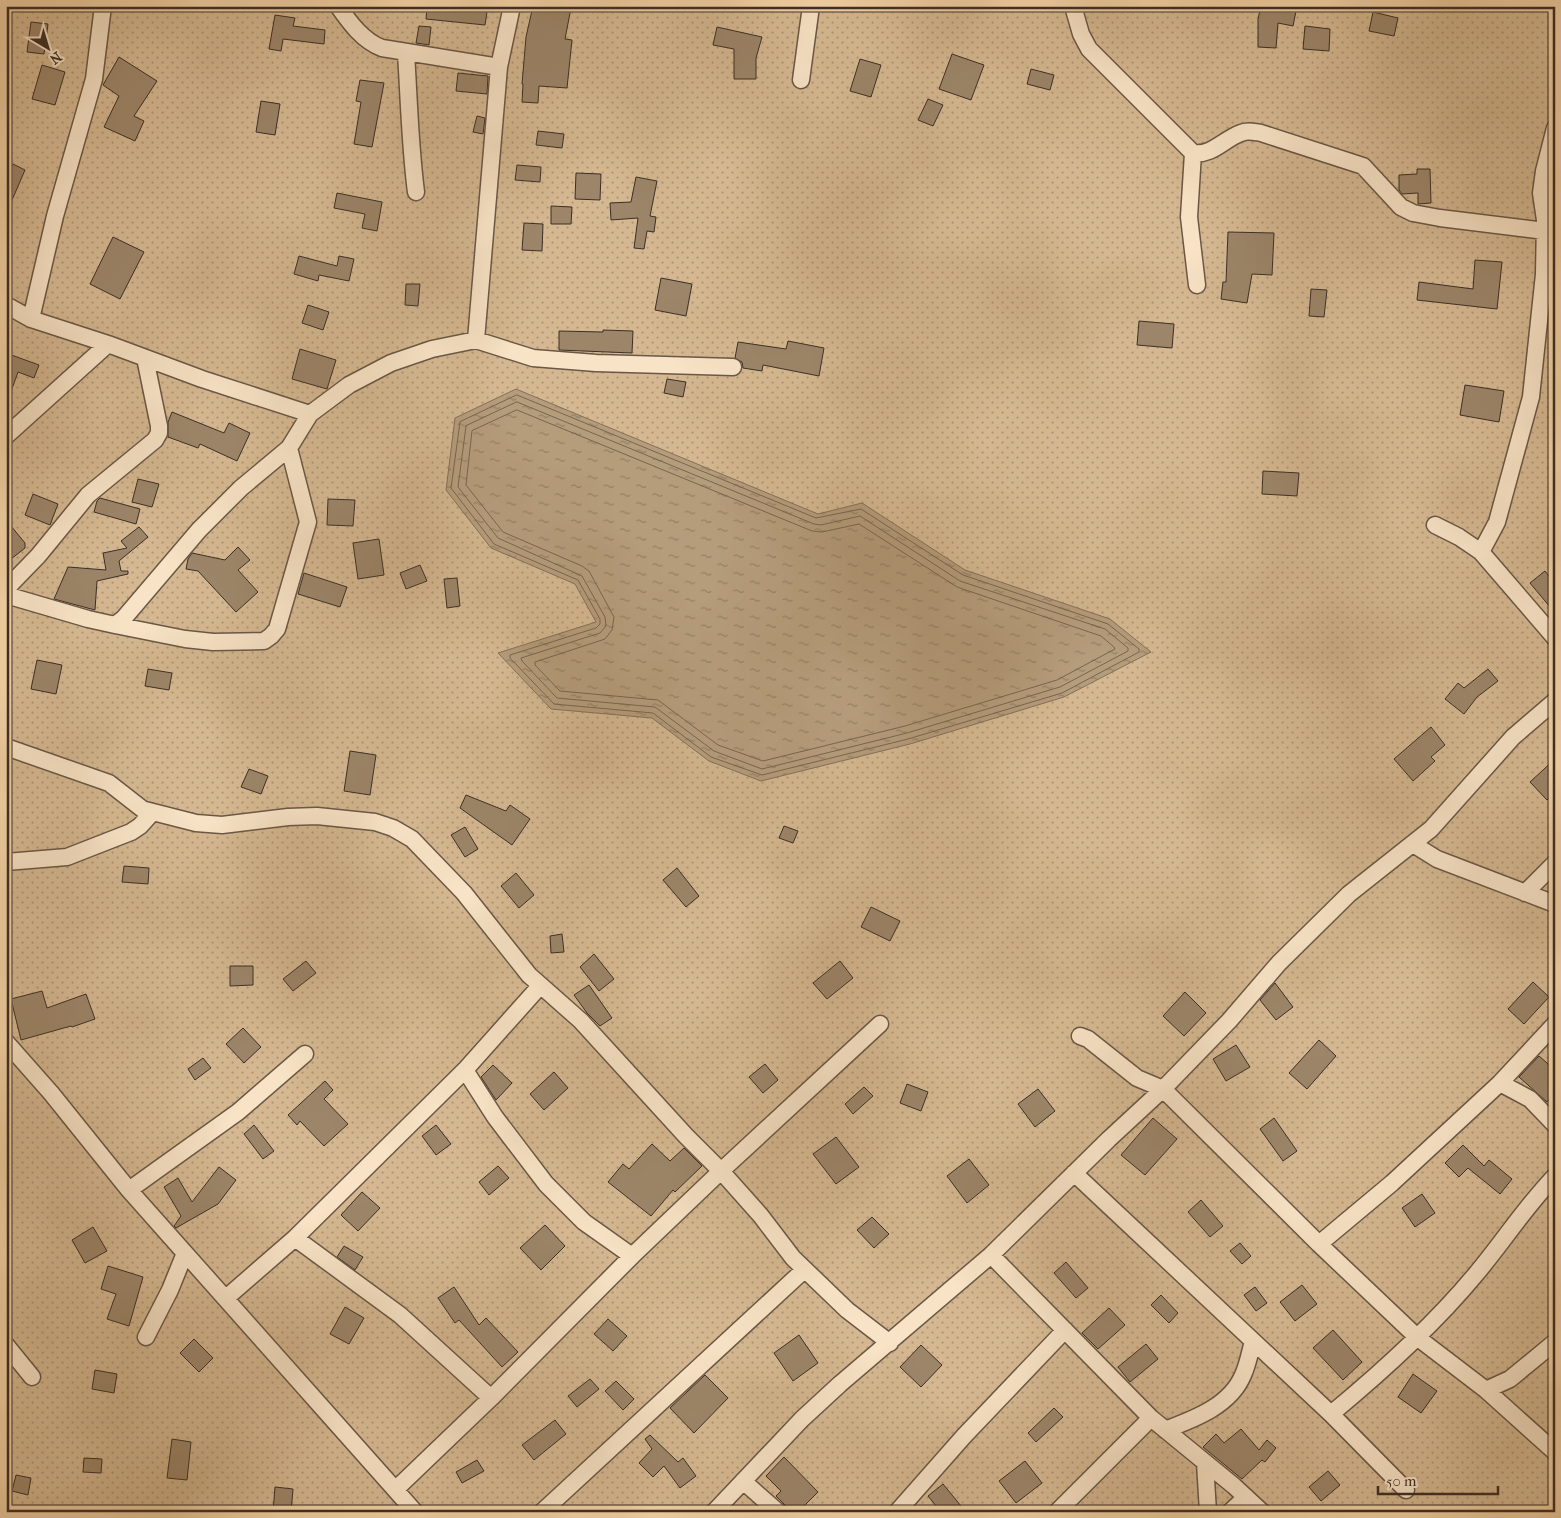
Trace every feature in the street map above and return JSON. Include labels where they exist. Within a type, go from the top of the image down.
[{"type":"street","points":[[31,319],[55,216],[94,79],[103,6]]},
{"type":"street","points":[[338,6],[372,45],[406,53],[499,68]]},
{"type":"street","points":[[476,340],[499,68],[512,6]]},
{"type":"street","points":[[801,80],[811,6]]},
{"type":"street","points":[[1073,6],[1081,34],[1089,49],[1193,153],[1205,153],[1241,132],[1261,133],[1363,166],[1401,207],[1413,214],[1440,218],[1548,224]]},
{"type":"street","points":[[406,53],[411,126],[410,146],[416,192]]},
{"type":"street","points":[[1481,552],[1497,522],[1531,398],[1548,224],[1541,193],[1544,171],[1555,128]]},
{"type":"street","points":[[1193,153],[1189,217],[1197,285]]},
{"type":"street","points":[[6,305],[31,319],[108,344],[202,379],[310,414]]},
{"type":"street","points":[[115,625],[124,618],[199,530],[241,488],[289,448],[310,414],[349,385],[391,363],[432,349],[476,340],[534,358],[596,363],[733,367]]},
{"type":"street","points":[[6,436],[108,344]]},
{"type":"street","points":[[6,589],[38,556],[88,495],[156,440],[160,426],[145,358]]},
{"type":"street","points":[[6,595],[88,619],[185,639],[213,642],[264,641],[271,636],[279,621],[308,522],[289,448]]},
{"type":"street","points":[[1434,525],[1459,537],[1481,552],[1555,638]]},
{"type":"street","points":[[714,1512],[802,1419],[840,1384],[991,1255],[1163,1089],[1230,1021],[1278,963],[1349,894],[1413,844],[1450,809],[1513,737],[1555,701]]},
{"type":"street","points":[[6,747],[109,783],[150,815],[140,826],[131,832],[67,857],[6,862]]},
{"type":"street","points":[[146,810],[196,823],[222,825],[317,816],[376,822],[393,828],[412,839],[464,893],[529,975],[580,1021],[686,1136],[721,1171],[804,1270],[847,1310],[890,1343]]},
{"type":"street","points":[[1413,844],[1437,860],[1555,904]]},
{"type":"street","points":[[1525,893],[1555,863]]},
{"type":"street","points":[[226,1298],[295,1238],[464,1070],[540,986]]},
{"type":"street","points":[[396,1489],[491,1398],[632,1256],[880,1024]]},
{"type":"street","points":[[1319,1244],[1392,1183],[1500,1083],[1555,1024]]},
{"type":"street","points":[[1080,1036],[1088,1039],[1137,1078],[1163,1089],[1319,1244],[1418,1338],[1486,1390],[1555,1452]]},
{"type":"street","points":[[6,1042],[51,1093],[129,1190],[415,1512]]},
{"type":"street","points":[[129,1190],[238,1112],[305,1054]]},
{"type":"street","points":[[464,1070],[495,1117],[546,1184],[584,1222],[632,1256]]},
{"type":"street","points":[[1500,1083],[1530,1099],[1555,1125]]},
{"type":"street","points":[[1074,1173],[1331,1414],[1406,1490]]},
{"type":"street","points":[[1331,1414],[1375,1378],[1418,1338],[1477,1274],[1524,1212],[1555,1176]]},
{"type":"street","points":[[295,1238],[400,1315],[491,1398]]},
{"type":"street","points":[[146,1337],[170,1290],[185,1254]]},
{"type":"street","points":[[991,1255],[1151,1418],[1262,1512]]},
{"type":"street","points":[[542,1512],[804,1270]]},
{"type":"street","points":[[898,1512],[964,1436],[1065,1330]]},
{"type":"street","points":[[1165,1430],[1213,1409],[1231,1394],[1243,1375],[1253,1341]]},
{"type":"street","points":[[1486,1390],[1510,1378],[1555,1342]]},
{"type":"street","points":[[6,1345],[32,1377]]},
{"type":"street","points":[[1057,1512],[1151,1418]]},
{"type":"street","points":[[1205,1462],[1208,1512]]},
{"type":"street","points":[[742,1481],[778,1512]]},
{"type":"street","points":[[1230,1512],[1246,1497]]},
{"type":"shaded area","points":[[6,6],[1555,6],[1555,1512],[6,1512]]},
{"type":"water","points":[[516,389],[818,514],[862,503],[965,570],[1110,619],[1151,652],[1064,697],[910,744],[761,781],[709,761],[652,718],[551,709],[498,653],[596,622],[575,584],[491,548],[446,490],[455,418]]},
{"type":"building","points":[[427,6],[454,6],[454,8],[487,12],[485,25],[426,19]]},
{"type":"building","points":[[533,6],[563,6],[571,8],[565,39],[572,40],[567,88],[539,86],[538,103],[522,102],[526,37]]},
{"type":"building","points":[[1261,6],[1297,6],[1293,26],[1278,23],[1276,48],[1258,47],[1258,19]]},
{"type":"building","points":[[1373,12],[1398,18],[1394,36],[1369,31]]},
{"type":"building","points":[[275,15],[295,18],[293,26],[325,30],[324,44],[283,39],[281,51],[269,49]]},
{"type":"building","points":[[31,22],[48,24],[44,54],[27,52]]},
{"type":"building","points":[[419,26],[431,27],[429,45],[416,43]]},
{"type":"building","points":[[1305,26],[1330,29],[1329,51],[1303,49]]},
{"type":"building","points":[[717,27],[762,37],[756,58],[756,79],[734,79],[734,49],[713,45]]},
{"type":"building","points":[[952,54],[984,65],[971,100],[939,89]]},
{"type":"building","points":[[119,57],[157,81],[134,116],[144,121],[135,141],[104,127],[119,96],[103,85]]},
{"type":"building","points":[[860,59],[881,65],[871,97],[850,91]]},
{"type":"building","points":[[42,65],[65,72],[55,105],[32,99]]},
{"type":"building","points":[[1031,69],[1054,75],[1050,90],[1027,84]]},
{"type":"building","points":[[458,73],[488,76],[487,94],[456,91]]},
{"type":"building","points":[[360,80],[384,83],[372,147],[354,144],[361,102],[356,101]]},
{"type":"building","points":[[928,99],[943,105],[933,126],[918,120]]},
{"type":"building","points":[[261,101],[280,104],[275,135],[256,132]]},
{"type":"building","points":[[477,116],[485,118],[483,134],[473,132]]},
{"type":"building","points":[[538,131],[564,134],[562,148],[536,145]]},
{"type":"building","points":[[13,164],[25,170],[6,214],[6,180]]},
{"type":"building","points":[[517,165],[541,167],[540,182],[515,180]]},
{"type":"building","points":[[1417,169],[1430,169],[1431,203],[1418,204],[1418,193],[1402,194],[1399,190],[1399,175],[1417,174]]},
{"type":"building","points":[[576,173],[601,174],[600,200],[575,199]]},
{"type":"building","points":[[636,177],[657,181],[650,216],[656,217],[654,232],[647,231],[644,249],[634,248],[638,218],[611,220],[610,203],[631,202]]},
{"type":"building","points":[[337,193],[382,202],[377,231],[362,228],[365,214],[334,208]]},
{"type":"building","points":[[551,206],[572,207],[571,224],[551,224]]},
{"type":"building","points":[[524,223],[543,224],[542,251],[522,250]]},
{"type":"building","points":[[1228,232],[1274,233],[1272,275],[1252,274],[1247,303],[1221,299],[1223,282],[1226,282]]},
{"type":"building","points":[[113,237],[144,252],[120,299],[90,284]]},
{"type":"building","points":[[299,256],[337,266],[339,256],[354,259],[349,281],[319,275],[318,281],[294,274]]},
{"type":"building","points":[[1475,260],[1502,262],[1497,309],[1417,300],[1419,282],[1473,289]]},
{"type":"building","points":[[661,278],[692,284],[686,316],[655,310]]},
{"type":"building","points":[[406,284],[420,284],[418,306],[405,305]]},
{"type":"building","points":[[1311,289],[1327,290],[1324,317],[1309,316]]},
{"type":"building","points":[[308,305],[329,312],[323,330],[302,323]]},
{"type":"building","points":[[1139,321],[1174,324],[1172,348],[1137,345]]},
{"type":"building","points":[[603,330],[633,331],[632,353],[559,350],[559,331],[603,332]]},
{"type":"building","points":[[788,341],[824,348],[819,376],[763,365],[762,371],[743,368],[742,362],[735,358],[738,342],[786,349]]},
{"type":"building","points":[[300,349],[336,360],[327,389],[292,379]]},
{"type":"building","points":[[6,353],[39,365],[34,378],[18,372],[8,400],[6,399]]},
{"type":"building","points":[[667,379],[686,382],[683,397],[664,393]]},
{"type":"building","points":[[1465,385],[1504,391],[1499,422],[1460,415]]},
{"type":"building","points":[[172,412],[224,433],[229,423],[250,433],[237,461],[200,444],[198,448],[168,437],[168,422]]},
{"type":"building","points":[[1263,471],[1299,473],[1297,496],[1262,494]]},
{"type":"building","points":[[138,479],[159,484],[152,507],[132,502]]},
{"type":"building","points":[[33,494],[58,504],[50,525],[25,515]]},
{"type":"building","points":[[100,498],[140,509],[136,524],[94,512],[97,501]]},
{"type":"building","points":[[328,499],[355,500],[353,526],[327,525]]},
{"type":"building","points":[[6,520],[25,543],[25,548],[6,563]]},
{"type":"building","points":[[139,527],[148,537],[119,561],[121,571],[128,571],[128,574],[97,581],[95,610],[54,599],[68,567],[106,570],[103,553],[127,548],[121,541]]},
{"type":"building","points":[[379,539],[384,575],[358,579],[353,543]]},
{"type":"building","points":[[238,547],[250,560],[238,570],[258,592],[236,612],[198,571],[186,569],[188,559],[192,553],[225,560]]},
{"type":"building","points":[[420,565],[427,581],[406,589],[400,573]]},
{"type":"building","points":[[1545,571],[1555,584],[1555,613],[1530,583]]},
{"type":"building","points":[[304,573],[347,587],[340,607],[298,594]]},
{"type":"building","points":[[457,578],[460,606],[447,608],[444,579]]},
{"type":"building","points":[[37,660],[62,665],[56,694],[31,689]]},
{"type":"building","points":[[148,669],[172,673],[169,690],[145,686]]},
{"type":"building","points":[[1488,669],[1498,681],[1477,697],[1464,714],[1445,699],[1458,683],[1464,688]]},
{"type":"building","points":[[1431,727],[1445,745],[1431,757],[1435,761],[1413,781],[1394,759]]},
{"type":"building","points":[[350,751],[376,755],[370,795],[344,791]]},
{"type":"building","points":[[1555,759],[1555,793],[1547,800],[1530,782]]},
{"type":"building","points":[[249,769],[268,776],[261,794],[241,787]]},
{"type":"building","points":[[466,795],[506,811],[510,805],[530,819],[512,845],[460,808]]},
{"type":"building","points":[[784,826],[798,831],[793,843],[779,838]]},
{"type":"building","points":[[465,827],[478,849],[465,857],[451,835]]},
{"type":"building","points":[[124,866],[149,868],[148,884],[122,882]]},
{"type":"building","points":[[677,868],[699,896],[686,907],[663,880]]},
{"type":"building","points":[[516,873],[534,895],[519,908],[501,886]]},
{"type":"building","points":[[871,907],[900,921],[890,941],[861,927]]},
{"type":"building","points":[[562,934],[564,952],[551,953],[550,936]]},
{"type":"building","points":[[594,954],[614,979],[599,991],[580,967]]},
{"type":"building","points":[[306,961],[316,973],[293,991],[283,979]]},
{"type":"building","points":[[840,961],[853,978],[827,999],[813,983]]},
{"type":"building","points":[[230,966],[253,966],[253,985],[230,986]]},
{"type":"building","points":[[1533,982],[1549,997],[1524,1024],[1508,1009]]},
{"type":"building","points":[[1275,983],[1293,1007],[1276,1020],[1260,1000]]},
{"type":"building","points":[[589,985],[612,1018],[600,1026],[587,1013],[574,995]]},
{"type":"building","points":[[42,991],[47,1008],[86,994],[95,1019],[21,1040],[11,999]]},
{"type":"building","points":[[1185,992],[1206,1013],[1184,1036],[1163,1016]]},
{"type":"building","points":[[243,1028],[261,1047],[244,1063],[226,1044]]},
{"type":"building","points":[[1319,1040],[1336,1056],[1307,1089],[1289,1073]]},
{"type":"building","points":[[1236,1045],[1250,1067],[1226,1081],[1213,1059]]},
{"type":"building","points":[[1539,1056],[1555,1070],[1555,1093],[1547,1102],[1519,1077]]},
{"type":"building","points":[[203,1058],[211,1068],[195,1080],[188,1069]]},
{"type":"building","points":[[765,1064],[778,1080],[763,1093],[749,1077]]},
{"type":"building","points":[[493,1065],[512,1083],[496,1100],[481,1077]]},
{"type":"building","points":[[554,1072],[568,1088],[544,1110],[530,1094]]},
{"type":"building","points":[[325,1081],[333,1090],[324,1099],[348,1124],[324,1146],[300,1121],[297,1125],[288,1115]]},
{"type":"building","points":[[907,1084],[928,1092],[921,1111],[900,1103]]},
{"type":"building","points":[[864,1087],[873,1096],[853,1114],[845,1104]]},
{"type":"building","points":[[1038,1089],[1055,1111],[1035,1127],[1018,1104]]},
{"type":"building","points":[[1153,1118],[1177,1139],[1145,1175],[1121,1155]]},
{"type":"building","points":[[1274,1118],[1297,1151],[1283,1161],[1260,1129]]},
{"type":"building","points":[[254,1125],[274,1151],[263,1159],[244,1134]]},
{"type":"building","points":[[436,1125],[451,1144],[436,1155],[422,1136]]},
{"type":"building","points":[[836,1137],[859,1167],[836,1184],[813,1154]]},
{"type":"building","points":[[652,1144],[670,1161],[684,1148],[702,1166],[675,1192],[673,1190],[651,1216],[608,1182],[623,1164],[629,1169]]},
{"type":"building","points":[[1463,1145],[1484,1166],[1489,1160],[1512,1179],[1500,1194],[1468,1168],[1459,1177],[1445,1163]]},
{"type":"building","points":[[969,1159],[989,1185],[967,1203],[947,1176]]},
{"type":"building","points":[[498,1166],[509,1178],[489,1195],[479,1182]]},
{"type":"building","points":[[219,1167],[236,1180],[218,1204],[176,1228],[174,1226],[181,1216],[164,1187],[178,1178],[192,1202]]},
{"type":"building","points":[[362,1192],[380,1208],[358,1231],[341,1215]]},
{"type":"building","points":[[1422,1194],[1435,1213],[1415,1227],[1402,1208]]},
{"type":"building","points":[[1201,1200],[1223,1226],[1210,1237],[1188,1212]]},
{"type":"building","points":[[872,1217],[889,1234],[874,1248],[857,1230]]},
{"type":"building","points":[[545,1225],[565,1246],[541,1270],[520,1248]]},
{"type":"building","points":[[93,1227],[107,1251],[85,1263],[72,1240]]},
{"type":"building","points":[[1240,1243],[1251,1256],[1242,1264],[1230,1251]]},
{"type":"building","points":[[344,1246],[363,1257],[355,1270],[337,1257]]},
{"type":"building","points":[[1066,1262],[1088,1288],[1076,1298],[1054,1273]]},
{"type":"building","points":[[108,1266],[143,1277],[129,1326],[107,1319],[116,1294],[101,1289]]},
{"type":"building","points":[[1302,1285],[1317,1304],[1295,1321],[1280,1302]]},
{"type":"building","points":[[454,1287],[479,1325],[486,1318],[518,1352],[502,1367],[459,1320],[455,1323],[438,1298]]},
{"type":"building","points":[[1255,1287],[1267,1303],[1256,1311],[1244,1295]]},
{"type":"building","points":[[1161,1295],[1178,1313],[1169,1323],[1151,1305]]},
{"type":"building","points":[[345,1307],[364,1318],[349,1344],[330,1334]]},
{"type":"building","points":[[1109,1308],[1125,1325],[1098,1349],[1082,1333]]},
{"type":"building","points":[[608,1319],[627,1336],[613,1351],[594,1334]]},
{"type":"building","points":[[1333,1330],[1362,1362],[1343,1380],[1313,1348]]},
{"type":"building","points":[[799,1335],[818,1363],[793,1381],[774,1353]]},
{"type":"building","points":[[194,1339],[213,1358],[199,1372],[180,1353]]},
{"type":"building","points":[[1146,1344],[1158,1359],[1130,1382],[1118,1367]]},
{"type":"building","points":[[921,1345],[942,1365],[921,1387],[900,1367]]},
{"type":"building","points":[[95,1370],[117,1374],[114,1393],[92,1389]]},
{"type":"building","points":[[1413,1374],[1437,1391],[1421,1413],[1398,1397]]},
{"type":"building","points":[[705,1375],[728,1398],[694,1433],[670,1408]]},
{"type":"building","points":[[590,1379],[599,1389],[577,1407],[568,1396]]},
{"type":"building","points":[[616,1381],[634,1399],[623,1410],[605,1391]]},
{"type":"building","points":[[1054,1408],[1063,1417],[1036,1442],[1028,1433]]},
{"type":"building","points":[[555,1420],[566,1434],[534,1460],[522,1445]]},
{"type":"building","points":[[1241,1429],[1259,1450],[1267,1440],[1276,1448],[1265,1462],[1262,1460],[1242,1479],[1203,1447],[1216,1434],[1224,1443]]},
{"type":"building","points":[[650,1435],[678,1462],[683,1458],[696,1476],[680,1488],[664,1466],[653,1477],[639,1463],[652,1449],[645,1439]]},
{"type":"building","points":[[172,1439],[191,1442],[187,1480],[167,1478]]},
{"type":"building","points":[[784,1457],[818,1492],[798,1512],[788,1512],[785,1505],[776,1496],[781,1491],[766,1476]]},
{"type":"building","points":[[84,1458],[102,1459],[101,1473],[83,1472]]},
{"type":"building","points":[[477,1460],[484,1471],[462,1483],[456,1472]]},
{"type":"building","points":[[1025,1461],[1042,1483],[1016,1503],[999,1481]]},
{"type":"building","points":[[1328,1471],[1340,1485],[1321,1501],[1309,1487]]},
{"type":"building","points":[[16,1475],[31,1478],[28,1495],[12,1491]]},
{"type":"building","points":[[943,1484],[961,1506],[954,1512],[941,1512],[928,1496]]},
{"type":"building","points":[[275,1487],[293,1489],[291,1512],[273,1512]]}]
